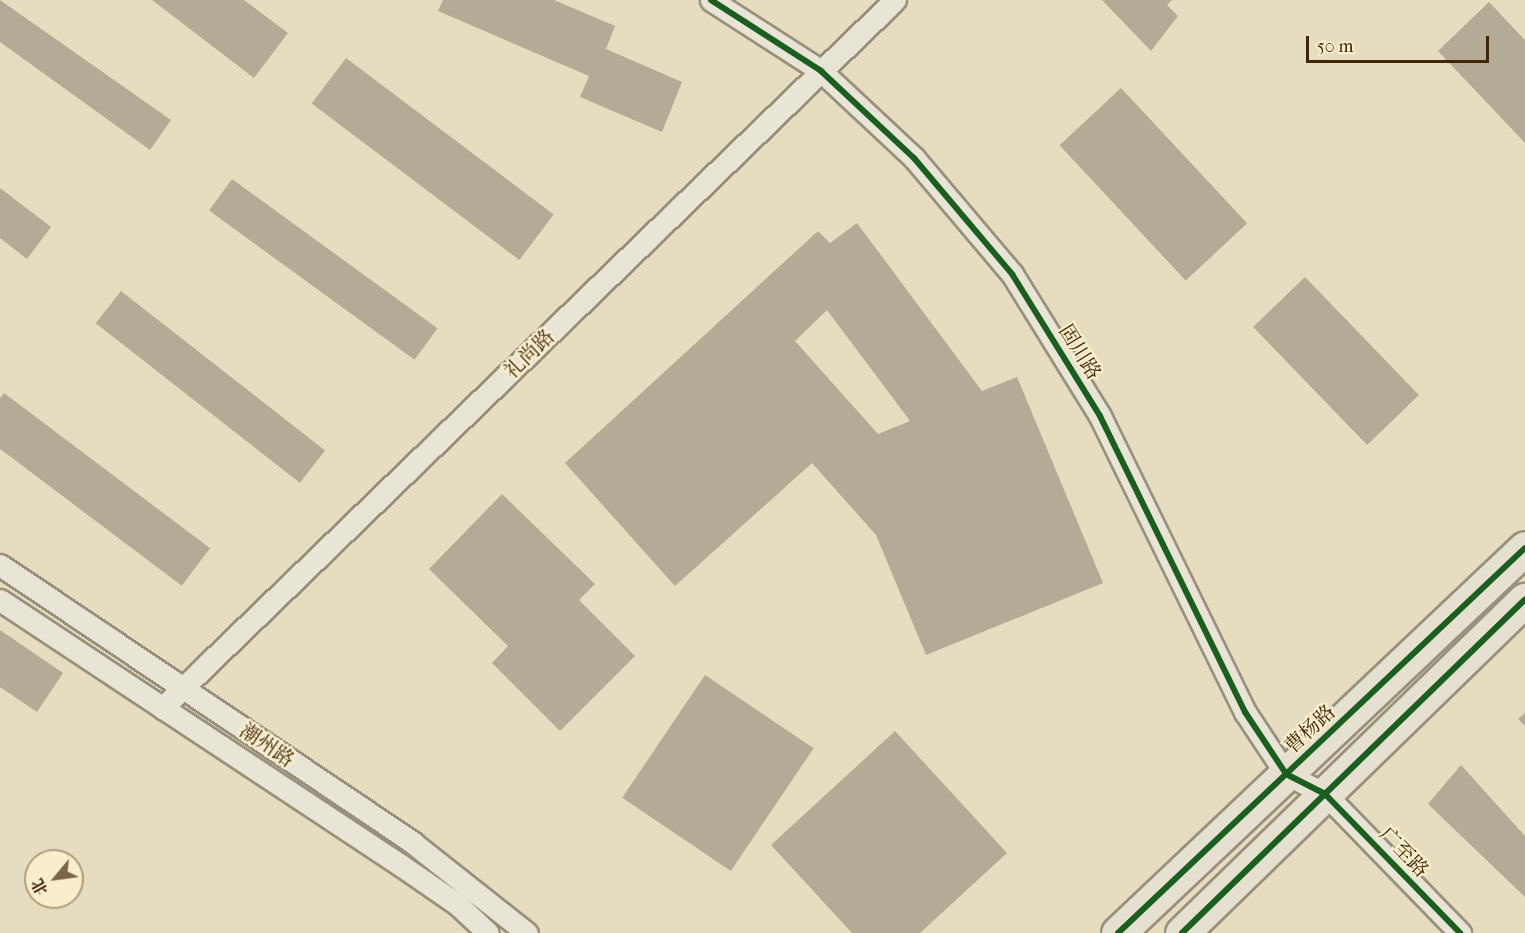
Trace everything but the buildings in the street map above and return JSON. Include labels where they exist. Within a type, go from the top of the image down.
[{"type":"main road","name":"曹杨路","points":[[1118,933],[1525,548]]},
{"type":"main road","points":[[1182,933],[1525,600]]},
{"type":"street","name":"固川路","points":[[711,0],[821,71],[914,158],[1012,274],[1100,416],[1245,712],[1286,774],[1324,794]]},
{"type":"street","name":"礼尚路","points":[[162,708],[895,0]]},
{"type":"street","name":"潮州路","points":[[0,565],[474,886],[527,933]]},
{"type":"street","name":"潮州路","points":[[0,600],[457,904],[488,933]]},
{"type":"street","name":"广至路","points":[[1324,794],[1460,933]]},
{"type":"cycle path","points":[[711,0],[821,71],[914,158],[1012,274],[1100,416],[1245,712],[1286,774],[1325,794],[1460,933]]},
{"type":"cycle path","points":[[1118,933],[1525,548]]},
{"type":"cycle path","points":[[1182,933],[1525,600]]}]
